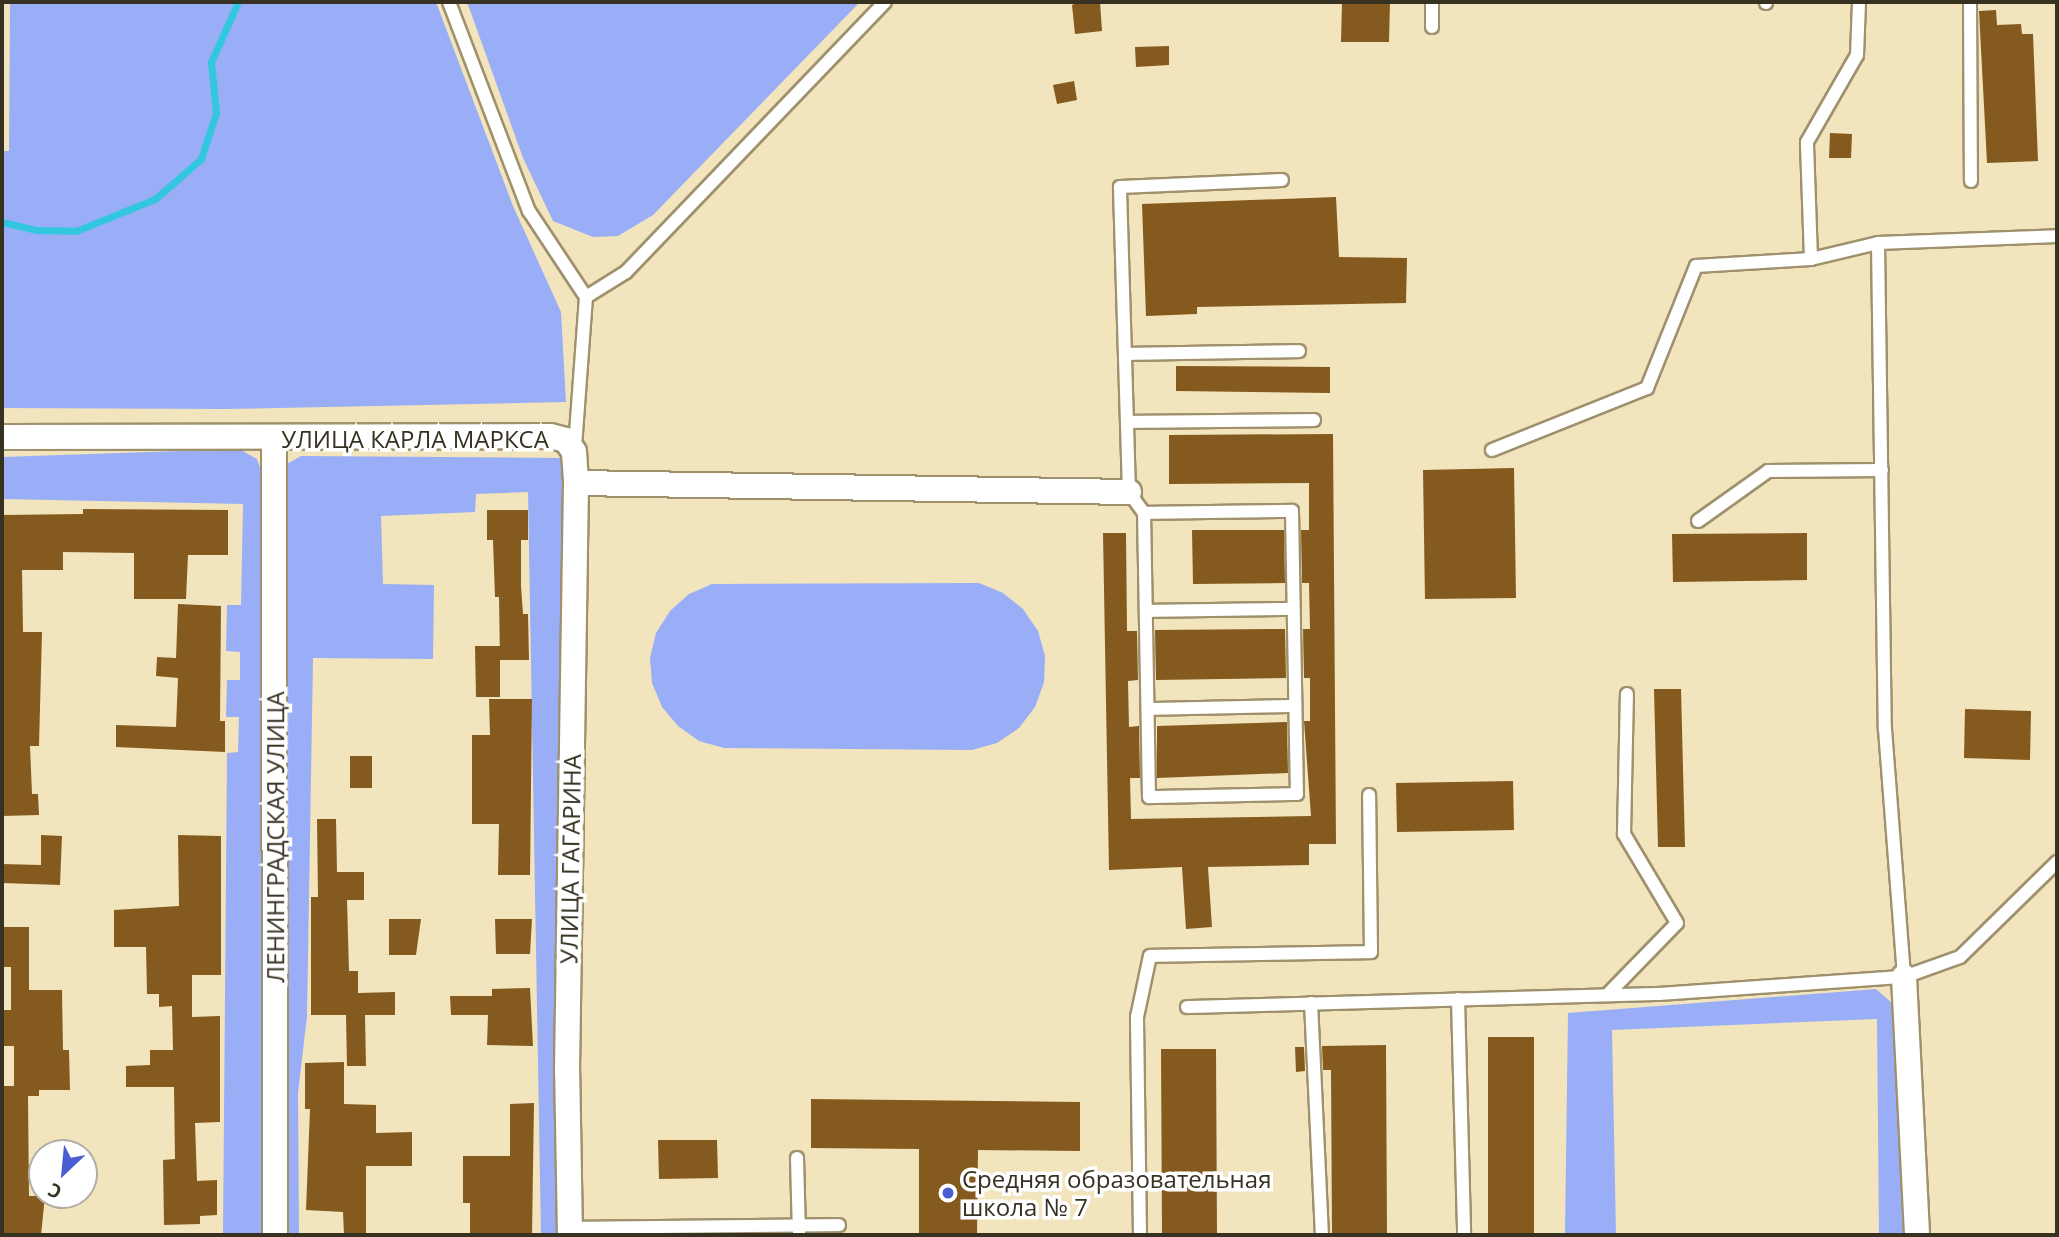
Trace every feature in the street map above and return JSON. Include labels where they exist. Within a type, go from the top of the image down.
[{"type":"street","name":"УЛИЦА КАРЛА МАРКСА","points":[[2,437],[274,439],[550,436],[566,440],[574,452],[576,483]]},
{"type":"street","name":"ЛЕНИНГРАДСКАЯ УЛИЦА","points":[[274,439],[275,1235]]},
{"type":"street","points":[[576,483],[1129,492]]},
{"type":"street","name":"УЛИЦА ГАГАРИНА","points":[[570,1232],[567,1070],[576,483]]},
{"type":"street","points":[[1904,977],[1917,1235]]},
{"type":"lane","points":[[449,2],[529,211],[586,297],[574,452]]},
{"type":"lane","points":[[586,297],[626,272],[884,2]]},
{"type":"lane","points":[[1432,2],[1432,27]]},
{"type":"lane","points":[[1811,259],[1807,142],[1857,55],[1859,2]]},
{"type":"lane","points":[[1970,2],[1970,181]]},
{"type":"lane","points":[[1144,513],[1292,511],[1297,794],[1149,796],[1144,513],[1129,492],[1128,354],[1120,187],[1282,180]]},
{"type":"lane","points":[[1492,450],[1647,388],[1696,266],[1811,259],[1878,243],[2057,236]]},
{"type":"lane","points":[[1878,243],[1885,729],[1904,977]]},
{"type":"lane","points":[[1128,354],[1299,351]]},
{"type":"lane","points":[[1128,422],[1314,420]]},
{"type":"lane","points":[[1698,522],[1768,471],[1882,470]]},
{"type":"lane","points":[[1146,611],[1293,609]]},
{"type":"lane","points":[[1607,995],[1677,923],[1624,834],[1627,694]]},
{"type":"lane","points":[[1148,709],[1295,706]]},
{"type":"lane","points":[[1140,1235],[1137,1017],[1150,956],[1371,952],[1369,795]]},
{"type":"lane","points":[[1187,1007],[1607,995],[1904,977],[1960,957],[2057,862]]},
{"type":"lane","points":[[1458,999],[1464,1235]]},
{"type":"lane","points":[[1311,1003],[1322,1235]]},
{"type":"lane","points":[[797,1158],[799,1230]]},
{"type":"lane","points":[[570,1232],[799,1230],[839,1225]]},
{"type":"shaded area","points":[[10,2],[436,2],[513,206],[561,312],[566,402],[226,409],[2,408],[2,151],[9,151]]},
{"type":"shaded area","points":[[467,2],[860,2],[653,215],[618,236],[593,237],[553,221],[523,158]]},
{"type":"shaded area","points":[[239,449],[257,459],[265,482],[261,1235],[223,1235],[227,753],[238,752],[239,717],[226,717],[227,680],[240,680],[240,652],[226,651],[227,605],[241,605],[243,504],[2,499],[2,457]]},
{"type":"shaded area","points":[[301,456],[562,458],[570,1235],[541,1235],[528,492],[476,494],[475,512],[381,516],[383,584],[434,585],[433,659],[313,658],[307,1016],[298,1093],[299,1235],[282,1235],[285,465]]},
{"type":"shaded area","points":[[979,583],[1003,593],[1023,609],[1038,631],[1045,656],[1044,682],[1035,707],[1019,728],[997,743],[972,750],[724,748],[699,741],[678,726],[662,707],[652,683],[650,658],[656,633],[670,611],[689,594],[712,584]]},
{"type":"shaded area","points":[[1876,989],[1900,1010],[1914,1235],[1879,1235],[1877,1019],[1612,1030],[1616,1235],[1565,1235],[1568,1013]]},
{"type":"building","points":[[1079,2],[1100,2],[1102,31],[1075,34],[1072,5]]},
{"type":"building","points":[[1342,2],[1390,2],[1389,42],[1341,42]]},
{"type":"building","points":[[1996,10],[1997,25],[2021,24],[2022,34],[2033,34],[2038,161],[1987,163],[1979,11]]},
{"type":"building","points":[[1169,46],[1169,65],[1136,67],[1135,47]]},
{"type":"building","points":[[1074,81],[1077,100],[1057,104],[1053,85]]},
{"type":"building","points":[[1830,133],[1852,134],[1851,158],[1829,158]]},
{"type":"building","points":[[1336,197],[1339,257],[1407,258],[1406,303],[1197,307],[1197,314],[1146,316],[1142,204]]},
{"type":"building","points":[[1176,366],[1330,367],[1330,393],[1176,391]]},
{"type":"building","points":[[1333,434],[1336,844],[1309,844],[1309,865],[1208,867],[1212,927],[1186,929],[1182,867],[1109,870],[1103,533],[1126,533],[1127,631],[1137,631],[1138,680],[1128,681],[1129,727],[1139,726],[1140,778],[1130,778],[1131,819],[1311,816],[1304,721],[1310,721],[1310,678],[1304,678],[1303,629],[1310,629],[1309,583],[1302,583],[1301,530],[1309,530],[1309,483],[1169,484],[1169,435]]},
{"type":"building","points":[[1514,468],[1516,598],[1425,599],[1423,470]]},
{"type":"building","points":[[83,509],[228,510],[228,555],[188,555],[186,599],[134,599],[134,553],[63,552],[63,570],[22,570],[23,632],[42,632],[39,746],[30,746],[32,794],[38,794],[39,815],[2,816],[2,515],[83,514]]},
{"type":"building","points":[[487,510],[528,510],[528,540],[521,540],[521,586],[523,614],[528,614],[529,660],[500,660],[499,597],[495,597],[493,540],[487,540]]},
{"type":"building","points":[[1192,530],[1284,530],[1285,583],[1193,584]]},
{"type":"building","points":[[1807,533],[1807,580],[1673,582],[1672,534]]},
{"type":"building","points":[[178,604],[221,606],[220,721],[225,721],[225,752],[116,747],[116,725],[176,727],[178,678],[156,676],[157,657],[176,658]]},
{"type":"building","points":[[1285,629],[1286,678],[1156,680],[1155,630]]},
{"type":"building","points":[[475,646],[500,646],[500,697],[476,697]]},
{"type":"building","points":[[1654,689],[1681,689],[1685,847],[1658,847]]},
{"type":"building","points":[[489,699],[532,699],[530,875],[498,875],[499,824],[472,824],[472,735],[490,735]]},
{"type":"building","points":[[1965,709],[2031,711],[2030,760],[1964,758]]},
{"type":"building","points":[[1287,722],[1288,773],[1157,778],[1157,726]]},
{"type":"building","points":[[350,756],[372,756],[372,788],[350,788]]},
{"type":"building","points":[[1513,781],[1514,830],[1397,832],[1396,783]]},
{"type":"building","points":[[317,819],[336,819],[337,872],[364,872],[364,900],[347,900],[349,971],[358,971],[358,993],[395,992],[395,1015],[365,1015],[366,1066],[347,1066],[346,1015],[311,1015],[311,897],[318,897]]},
{"type":"building","points":[[41,835],[62,836],[60,885],[2,883],[2,864],[41,865]]},
{"type":"building","points":[[178,835],[221,836],[221,975],[192,975],[192,1017],[220,1016],[220,1122],[195,1123],[197,1181],[217,1180],[217,1215],[200,1216],[200,1224],[164,1225],[163,1160],[175,1159],[174,1087],[126,1087],[126,1066],[150,1065],[150,1050],[173,1050],[172,1006],[159,1007],[159,994],[147,994],[146,947],[114,947],[114,910],[179,906]]},
{"type":"building","points":[[389,919],[421,919],[416,955],[389,955]]},
{"type":"building","points":[[495,919],[532,919],[530,954],[496,954]]},
{"type":"building","points":[[2,927],[29,927],[29,990],[62,990],[63,1050],[69,1050],[70,1090],[39,1090],[39,1096],[28,1096],[28,1209],[44,1209],[41,1235],[2,1235],[2,1086],[14,1086],[14,1046],[2,1046],[2,1010],[11,1010],[11,967],[2,967]]},
{"type":"building","points":[[530,988],[533,1046],[487,1045],[488,1015],[451,1015],[450,996],[492,996],[492,989]]},
{"type":"building","points":[[1488,1037],[1534,1037],[1534,1235],[1488,1235]]},
{"type":"building","points":[[1386,1045],[1387,1235],[1332,1235],[1331,1070],[1323,1070],[1322,1046]]},
{"type":"building","points":[[1295,1047],[1304,1047],[1305,1071],[1296,1072]]},
{"type":"building","points":[[1161,1049],[1216,1049],[1217,1235],[1162,1235]]},
{"type":"building","points":[[344,1062],[344,1104],[376,1105],[376,1133],[412,1132],[412,1166],[366,1166],[366,1235],[344,1235],[343,1212],[306,1210],[310,1109],[305,1109],[305,1063]]},
{"type":"building","name":"Средняя образовательная школа № 7","points":[[811,1099],[1080,1102],[1080,1151],[978,1150],[977,1235],[919,1235],[919,1149],[811,1148]]},
{"type":"building","points":[[534,1103],[532,1235],[470,1235],[470,1203],[463,1203],[463,1156],[510,1156],[510,1104]]},
{"type":"building","points":[[658,1140],[717,1140],[718,1178],[659,1179]]},
{"type":"waterway","points":[[2,222],[37,230],[76,231],[155,199],[201,159],[216,113],[211,62],[238,2]]},
{"type":"place","name":"Средняя образовательная школа № 7","points":[[948,1193]]}]
